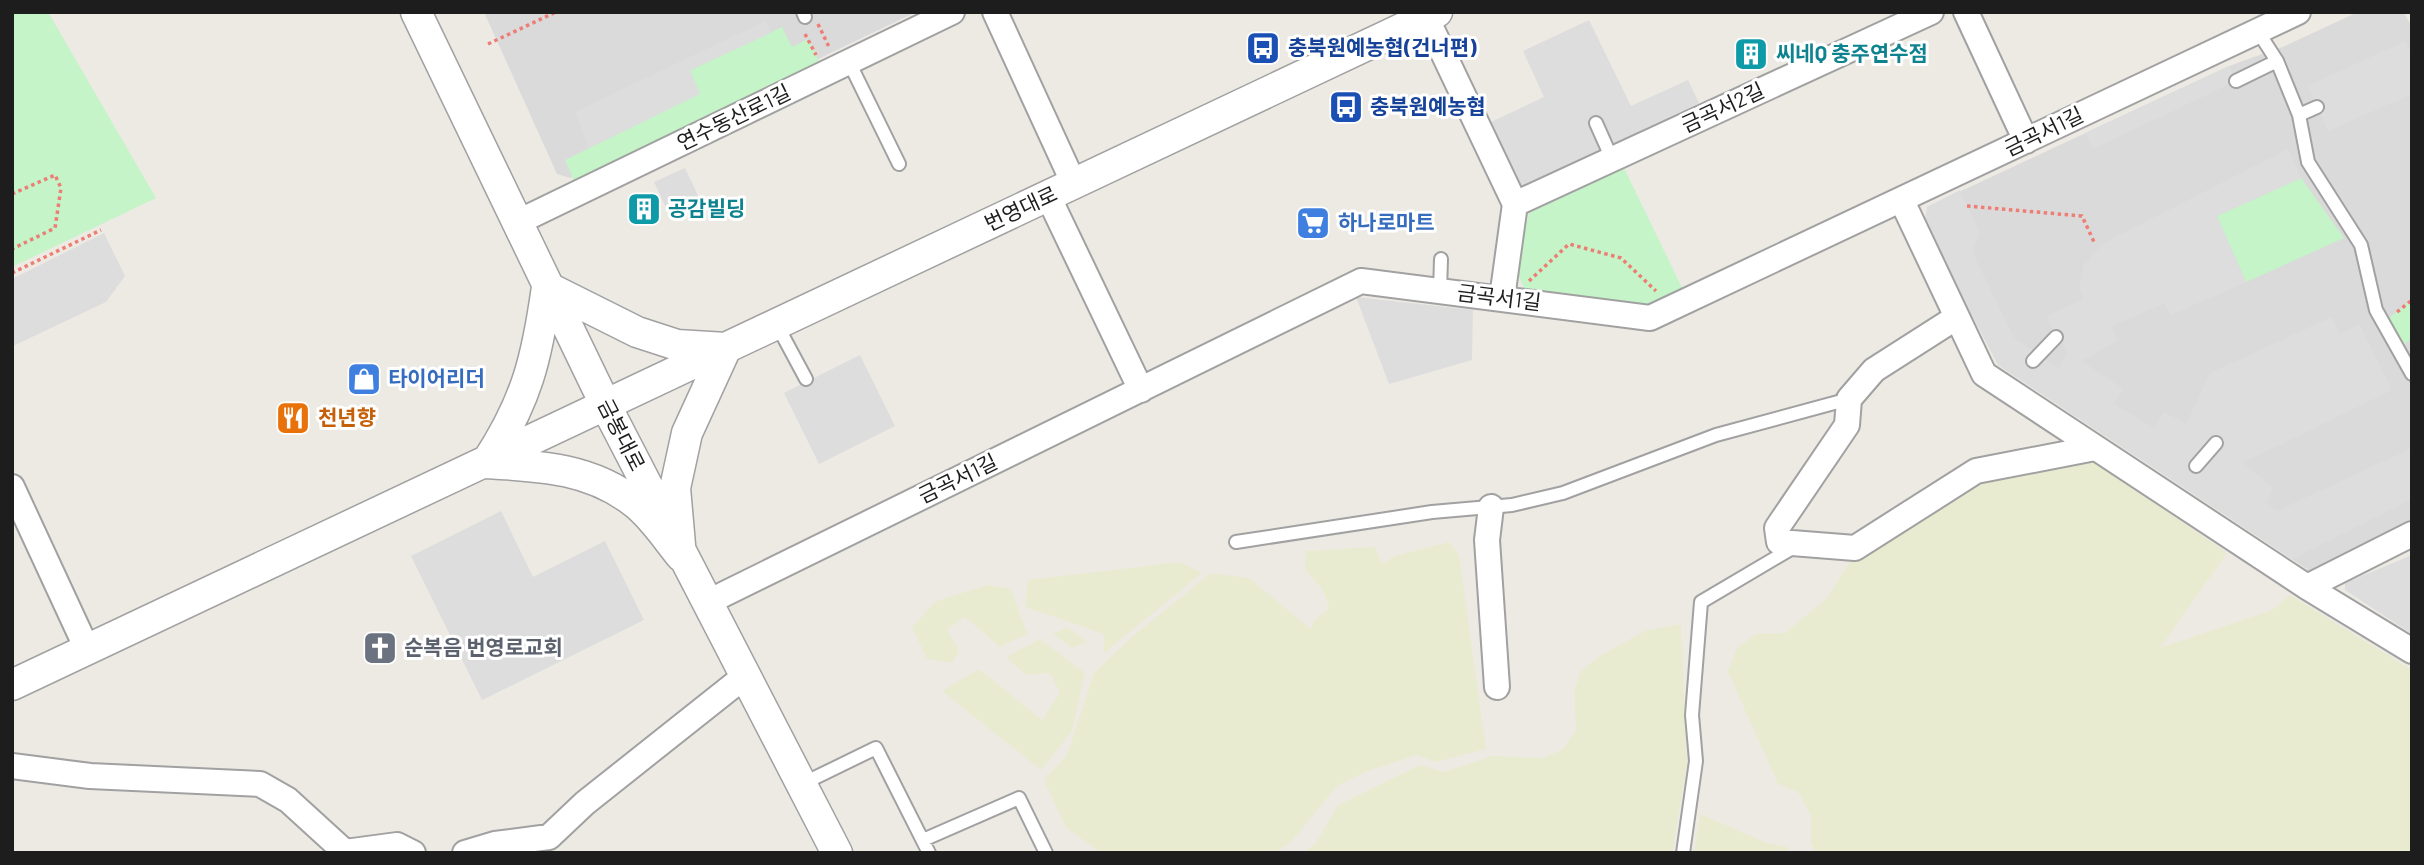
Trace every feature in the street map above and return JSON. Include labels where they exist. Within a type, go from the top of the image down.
[{"type":"street","name":"금봉대로","points":[[416,12],[516,223],[681,556],[837,853]]},
{"type":"street","name":"연수동산로1길","points":[[516,223],[842,60],[952,12]]},
{"type":"street","points":[[995,12],[1061,190],[1141,390]]},
{"type":"street","name":"금곡서2길","points":[[1515,204],[1931,12]]},
{"type":"street","points":[[1966,12],[2026,141]]},
{"type":"street","name":"금곡서1길","points":[[706,603],[1361,281],[1440,291],[1512,292],[1650,318],[2026,141],[2252,21],[2298,12]]},
{"type":"street","points":[[1431,15],[1515,204],[1512,292]]},
{"type":"street","name":"번영대로","points":[[12,685],[1431,15]]},
{"type":"street","points":[[1902,201],[1984,374],[2307,587],[2412,652]]},
{"type":"street","points":[[486,463],[508,430],[529,383],[538,351],[547,286],[637,332],[677,345],[726,348],[687,433],[682,455],[675,488],[681,556]]},
{"type":"street","points":[[1957,317],[1874,370],[1849,399],[1847,425],[1777,528],[1779,542],[1855,548],[1976,471],[2095,448]]},
{"type":"street","points":[[486,463],[566,468],[592,478],[636,503],[681,556]]},
{"type":"street","points":[[12,487],[87,649]]},
{"type":"street","points":[[1492,507],[1488,540],[1497,687]]},
{"type":"street","points":[[2307,587],[2412,534]]},
{"type":"street","points":[[466,853],[495,844],[549,837],[585,803],[744,676]]},
{"type":"street","points":[[12,766],[90,776],[260,784],[288,800],[345,852],[397,845],[413,853]]},
{"type":"lane","points":[[2252,21],[2277,61],[2299,115],[2308,162],[2361,245],[2376,310],[2412,374]]},
{"type":"lane","points":[[842,60],[899,164]]},
{"type":"lane","points":[[2236,81],[2277,61]]},
{"type":"lane","points":[[2299,115],[2317,107]]},
{"type":"lane","points":[[1596,123],[1612,159]]},
{"type":"lane","points":[[1440,291],[1441,259]]},
{"type":"lane","points":[[777,324],[806,379]]},
{"type":"lane","points":[[2033,361],[2056,337]]},
{"type":"lane","points":[[1236,542],[1432,512],[1492,507],[1563,493],[1716,435],[1849,399]]},
{"type":"lane","points":[[2196,466],[2216,443]]},
{"type":"lane","points":[[1683,853],[1696,761],[1692,715],[1701,602],[1797,545]]},
{"type":"lane","points":[[802,784],[876,748],[929,853]]},
{"type":"lane","points":[[923,840],[1019,798],[1046,853]]},
{"type":"path","points":[[488,44],[556,12]]},
{"type":"path","points":[[806,18],[842,60]]},
{"type":"path","points":[[806,18],[821,65]]},
{"type":"path","points":[[12,194],[55,175],[61,188],[55,228],[12,249]]},
{"type":"path","points":[[1967,206],[2082,216],[2095,244]]},
{"type":"path","points":[[12,274],[101,230]]},
{"type":"path","points":[[1512,292],[1569,244],[1621,258],[1672,307]]},
{"type":"path","points":[[2389,318],[2412,300]]},
{"type":"shaded area","points":[[484,12],[916,12],[570,178],[557,174]]},
{"type":"shaded area","points":[[2358,12],[2403,12],[2412,26],[2412,523],[2310,571],[1998,365],[1927,207],[2229,66],[2285,46]]},
{"type":"shaded area","points":[[1589,20],[1631,106],[1688,80],[1699,103],[1520,188],[1489,123],[1544,97],[1523,51]]},
{"type":"shaded area","points":[[765,21],[771,33],[690,70],[700,94],[589,148],[575,112]]},
{"type":"shaded area","points":[[2405,41],[2412,56],[2412,94],[2328,131],[2308,86]]},
{"type":"shaded area","points":[[2229,66],[2236,81],[2093,149],[2085,133]]},
{"type":"shaded area","points":[[2288,149],[2301,178],[2217,216],[2246,282],[2171,315],[2165,303],[2112,326],[2118,341],[2081,361],[2124,389],[2113,404],[2154,428],[2164,412],[2186,424],[2210,373],[2332,317],[2340,334],[2359,324],[2392,390],[2243,463],[2274,488],[2266,502],[2277,511],[2412,448],[2412,499],[2292,559],[1998,365],[1924,225],[1927,207],[1960,190],[1980,234],[1972,251],[2014,338],[2059,368],[2067,353],[2046,316],[2083,300],[2079,285],[2084,265],[2104,243]]},
{"type":"shaded area","points":[[685,168],[701,202],[670,216],[654,182]]},
{"type":"shaded area","points":[[104,233],[125,276],[106,302],[13,346],[12,279]]},
{"type":"shaded area","points":[[1356,297],[1473,310],[1472,360],[1389,384]]},
{"type":"shaded area","points":[[860,355],[895,426],[819,464],[784,393]]},
{"type":"shaded area","points":[[501,511],[533,577],[605,541],[644,620],[482,700],[411,556]]},
{"type":"shaded area","points":[[2412,555],[2412,634],[2345,590],[2345,583]]},
{"type":"green space","points":[[12,12],[48,12],[156,198],[12,267]]},
{"type":"green space","points":[[782,27],[792,47],[808,39],[821,65],[575,183],[565,160],[699,94],[689,71]]},
{"type":"green space","points":[[1624,168],[1688,300],[1650,318],[1530,302],[1516,270],[1529,213]]},
{"type":"green space","points":[[2301,178],[2344,238],[2246,282],[2217,216]]},
{"type":"green space","points":[[2412,300],[2412,339],[2404,344],[2389,318]]},
{"type":"green space","points":[[2095,462],[2227,553],[2160,648],[2272,610],[2290,595],[2412,670],[2412,853],[1816,853],[1811,844],[1811,816],[1798,792],[1778,784],[1728,672],[1737,648],[1756,634],[1785,633],[1827,598],[1851,560],[1979,480]]},
{"type":"green space","points":[[1449,542],[1459,555],[1486,749],[1436,762],[1417,755],[1365,772],[1337,786],[1292,841],[1275,853],[1102,853],[1066,828],[1044,780],[1067,755],[1094,673],[1133,636],[1211,573],[1249,578],[1311,629],[1314,621],[1329,608],[1323,590],[1305,570],[1306,551],[1375,547],[1382,564],[1395,556]]},
{"type":"green space","points":[[1180,562],[1202,573],[1104,653],[1104,634],[1025,607],[1028,580]]},
{"type":"green space","points":[[988,585],[1011,589],[1027,634],[1000,647],[965,617],[947,629],[959,651],[952,663],[927,659],[912,627],[936,601]]},
{"type":"green space","points":[[1681,624],[1687,765],[1672,853],[1302,853],[1316,843],[1338,805],[1420,765],[1444,772],[1493,756],[1543,758],[1563,749],[1576,730],[1574,691],[1581,671],[1601,655],[1645,631]]},
{"type":"green space","points":[[1067,627],[1087,642],[1072,648],[1053,634]]},
{"type":"green space","points":[[1040,639],[1085,673],[1072,731],[1041,770],[942,691],[979,669],[1042,720],[1060,693],[1050,673],[1026,675],[1006,657]]},
{"type":"green space","points":[[1700,814],[1767,843],[1787,847],[1790,853],[1694,853]]},
{"type":"place","name":"충북원예농협(건너편)","points":[[1263,48]]},
{"type":"place","name":"씨네Q 충주연수점","points":[[1751,54]]},
{"type":"place","name":"충북원예농협","points":[[1346,107]]},
{"type":"place","name":"공감빌딩","points":[[644,209]]},
{"type":"place","name":"하나로마트","points":[[1313,223]]},
{"type":"place","name":"타이어리더","points":[[364,379]]},
{"type":"place","name":"천년향","points":[[293,418]]},
{"type":"place","name":"순복음 번영로교회","points":[[380,648]]}]
